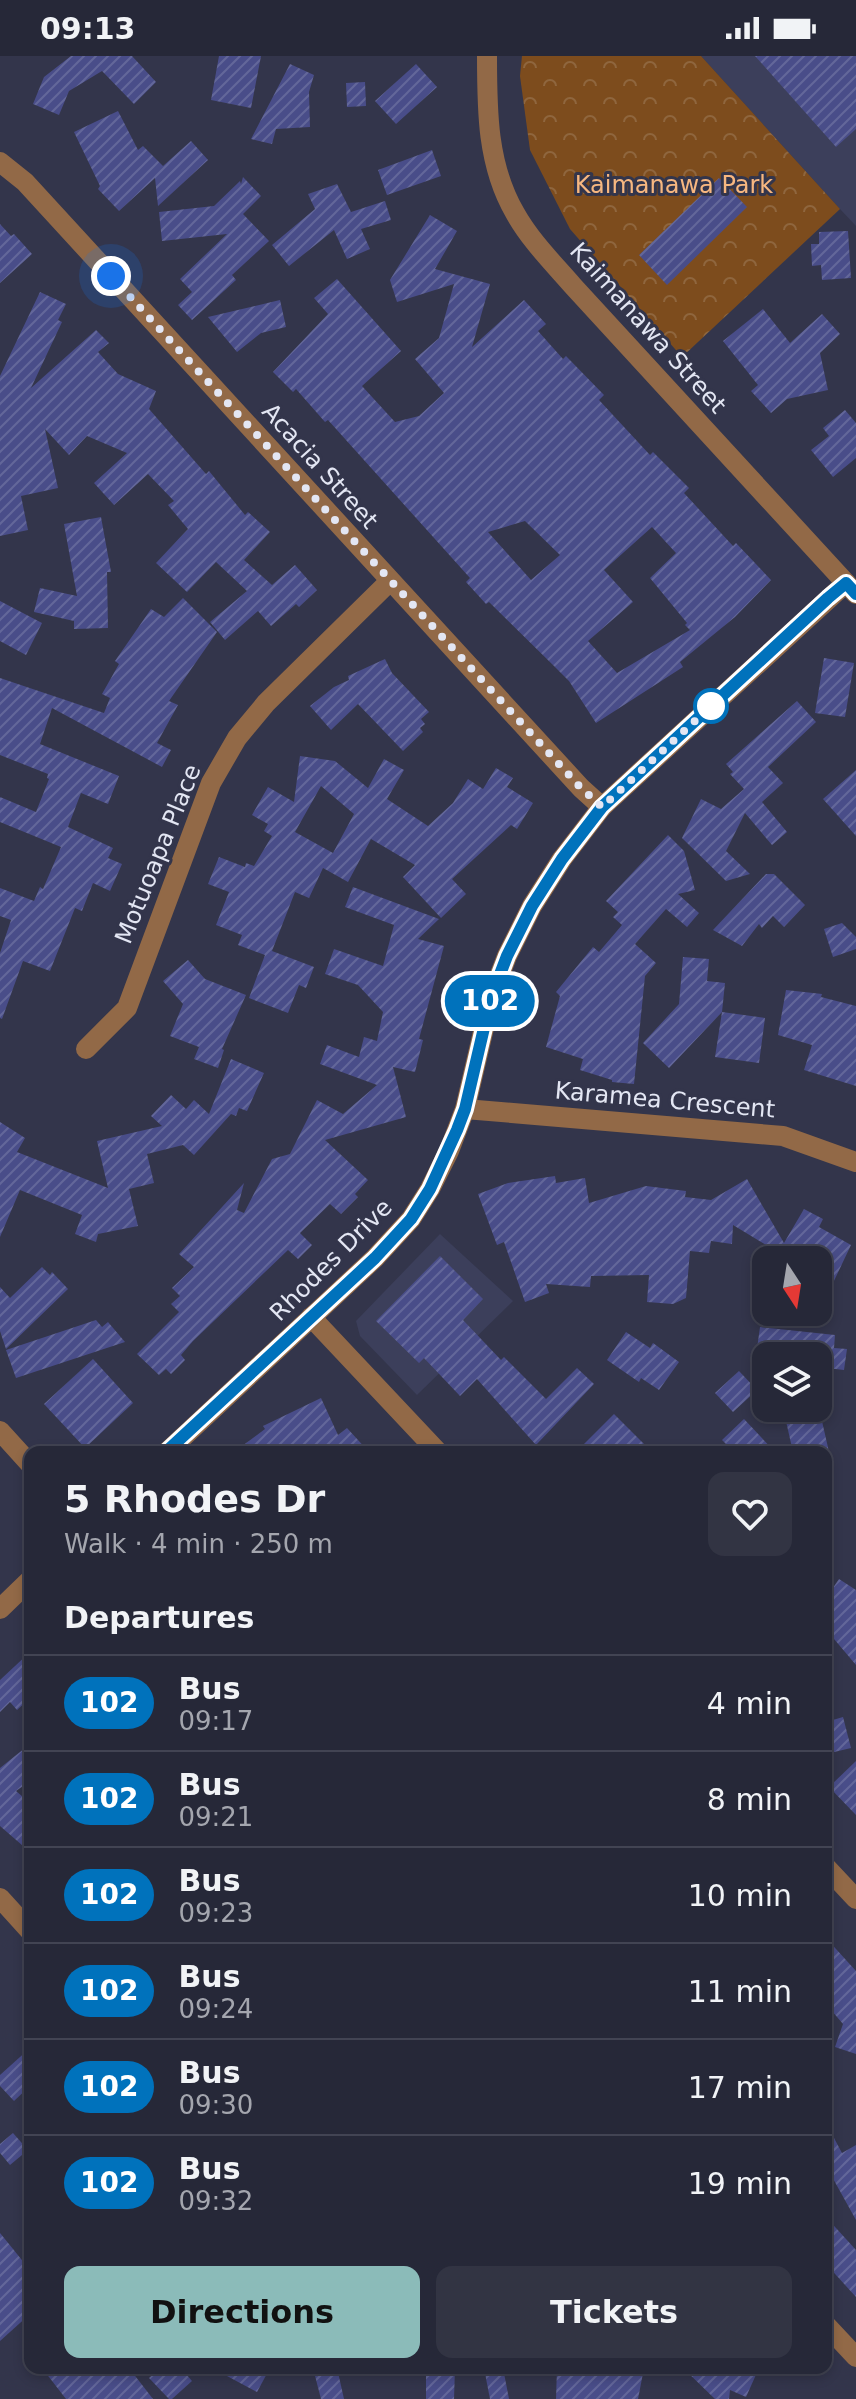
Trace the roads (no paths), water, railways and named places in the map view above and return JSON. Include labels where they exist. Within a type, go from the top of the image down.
[{"type":"street","name":"Kaimanawa Street","points":[[487,56],[487,110],[491,145],[499,178],[515,213],[539,248],[851,589]]},
{"type":"street","name":"Acacia Street","points":[[0,162],[25,182],[581,788],[602,807]]},
{"type":"street","name":"Motuoapa Place","points":[[86,1049],[127,1008],[211,783],[237,738],[266,703],[390,581]]},
{"type":"street","name":"Rhodes Drive","points":[[173,1446],[375,1258],[411,1219],[443,1164],[465,1109],[491,998],[507,956],[532,906],[562,859],[602,807],[851,589]]},
{"type":"street","name":"Karamea Crescent","points":[[465,1109],[783,1136],[856,1162]]},
{"type":"street","points":[[311,1317],[432,1446]]},
{"type":"street","points":[[0,1431],[24,1457]]},
{"type":"street","points":[[0,1609],[24,1586]]},
{"type":"street","points":[[832,1873],[856,1899]]},
{"type":"street","points":[[0,1898],[24,1924]]},
{"type":"street","points":[[832,2331],[856,2357]]},
{"type":"park label","name":"Kaimanawa Park","points":[[674,185]]}]
